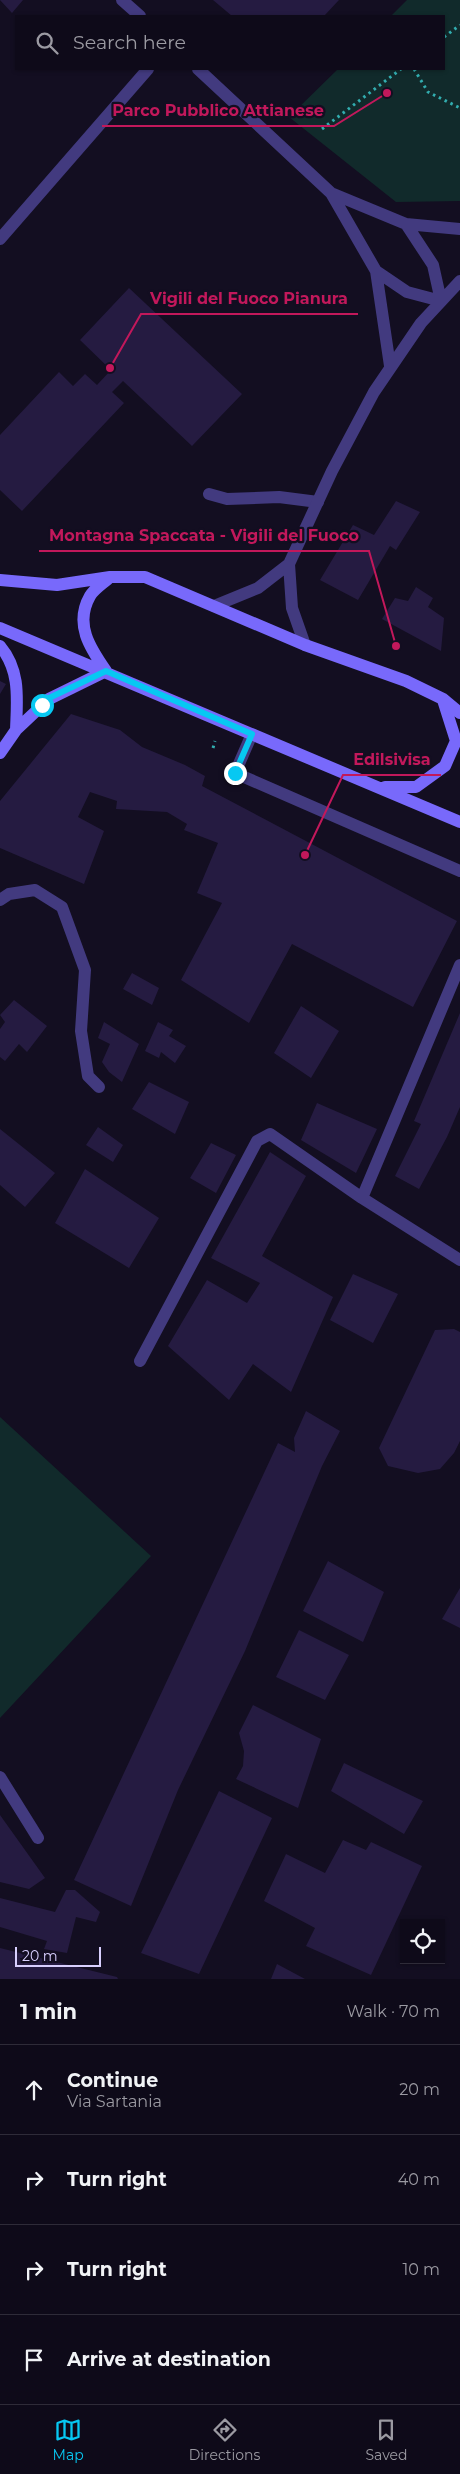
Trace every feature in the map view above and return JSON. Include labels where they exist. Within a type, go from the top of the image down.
[{"type":"main road","points":[[106,671],[88,645],[82,616],[91,595],[110,577]]},
{"type":"main road","points":[[0,580],[57,584],[110,577],[145,577],[305,645],[406,681],[443,700],[460,714]]},
{"type":"main road","points":[[0,628],[106,671],[460,822]]},
{"type":"main road","points":[[0,646],[8,656],[18,684],[16,730]]},
{"type":"main road","points":[[0,753],[16,730],[49,698],[106,671]]},
{"type":"main road","points":[[377,787],[416,787],[445,766],[456,741],[443,700]]},
{"type":"street","points":[[122,0],[139,15]]},
{"type":"street","points":[[0,239],[147,70]]},
{"type":"street","points":[[199,70],[331,193],[376,271],[390,366]]},
{"type":"street","points":[[331,193],[406,224],[460,229]]},
{"type":"street","points":[[406,224],[433,265],[441,301]]},
{"type":"street","points":[[376,271],[407,292],[441,301]]},
{"type":"street","points":[[214,606],[258,588],[289,564],[357,423],[390,366],[421,323],[460,281]]},
{"type":"street","points":[[208,494],[227,499],[279,497],[318,502]]},
{"type":"street","points":[[289,564],[292,608],[305,645]]},
{"type":"street","points":[[252,734],[235,773],[460,871]]},
{"type":"street","points":[[0,900],[9,894],[35,890],[62,908],[85,970],[81,1031],[88,1076],[100,1087]]},
{"type":"street","points":[[362,1198],[460,965]]},
{"type":"street","points":[[140,1361],[257,1141],[270,1134],[362,1198],[460,1260]]},
{"type":"street","points":[[0,1777],[38,1838]]},
{"type":"path","points":[[445,36],[460,25]]},
{"type":"path","points":[[322,130],[400,70]]},
{"type":"path","points":[[415,70],[428,92],[460,108]]},
{"type":"green space","points":[[407,0],[460,0],[460,201],[396,202],[289,117],[337,70],[445,70],[445,15],[392,15]]},
{"type":"green space","points":[[0,1417],[151,1556],[0,1718]]},
{"type":"building","points":[[0,0],[23,0],[12,13]]},
{"type":"building","points":[[213,0],[339,0],[325,15],[231,15]]},
{"type":"building","points":[[129,288],[242,394],[192,446],[123,381],[112,392],[124,403],[22,511],[0,490],[0,435],[59,372],[73,386],[85,374],[97,385],[111,370],[80,340]]},
{"type":"building","points":[[396,501],[420,512],[396,550],[390,546],[358,600],[320,580],[353,525],[374,535]]},
{"type":"building","points":[[416,587],[433,598],[428,607],[444,618],[441,651],[382,619],[395,598],[408,601]]},
{"type":"building","points":[[0,681],[6,684],[0,694]]},
{"type":"building","points":[[71,714],[120,730],[142,747],[185,765],[205,776],[202,786],[457,921],[413,1007],[292,944],[249,1023],[181,980],[222,903],[197,893],[218,843],[184,830],[187,824],[167,812],[116,809],[117,801],[90,792],[78,817],[104,831],[84,884],[0,848],[0,801]]},
{"type":"building","points":[[132,973],[159,988],[152,1005],[123,989]]},
{"type":"building","points":[[14,1000],[47,1026],[27,1052],[19,1044],[5,1061],[0,1057],[0,1029],[5,1022],[0,1015]]},
{"type":"building","points":[[301,1006],[339,1031],[311,1078],[274,1053]]},
{"type":"building","points":[[460,1013],[460,1107],[447,1137],[419,1189],[395,1176],[421,1124],[414,1121]]},
{"type":"building","points":[[104,1022],[139,1044],[122,1082],[109,1072],[102,1062],[110,1044],[98,1038]]},
{"type":"building","points":[[158,1022],[173,1030],[169,1036],[186,1046],[175,1063],[161,1052],[159,1058],[145,1051]]},
{"type":"building","points":[[149,1082],[189,1102],[175,1134],[132,1109]]},
{"type":"building","points":[[317,1103],[377,1129],[356,1173],[301,1140]]},
{"type":"building","points":[[98,1127],[123,1145],[113,1162],[86,1145]]},
{"type":"building","points":[[0,1129],[55,1173],[25,1207],[0,1185]]},
{"type":"building","points":[[211,1143],[236,1155],[216,1193],[190,1178]]},
{"type":"building","points":[[270,1152],[306,1176],[262,1256],[333,1297],[291,1392],[253,1364],[229,1400],[168,1346],[207,1280],[247,1303],[260,1283],[211,1258]]},
{"type":"building","points":[[85,1169],[159,1218],[129,1268],[55,1223]]},
{"type":"building","points":[[353,1274],[398,1294],[373,1343],[330,1320]]},
{"type":"building","points":[[454,1329],[460,1332],[460,1441],[454,1453],[440,1469],[418,1473],[388,1466],[379,1448],[435,1330]]},
{"type":"building","points":[[306,1411],[340,1431],[322,1466],[245,1651],[178,1790],[131,1906],[74,1880],[278,1443],[295,1452],[294,1438]]},
{"type":"building","points":[[328,1561],[384,1592],[363,1642],[303,1611]]},
{"type":"building","points":[[460,1588],[460,1628],[442,1619]]},
{"type":"building","points":[[299,1630],[349,1655],[325,1700],[276,1677]]},
{"type":"building","points":[[253,1705],[321,1739],[298,1808],[236,1779],[243,1766],[244,1751],[239,1733]]},
{"type":"building","points":[[344,1763],[423,1801],[404,1834],[331,1791]]},
{"type":"building","points":[[219,1791],[272,1818],[199,1974],[141,1953]]},
{"type":"building","points":[[0,1815],[45,1878],[29,1889],[0,1882]]},
{"type":"building","points":[[343,1840],[366,1850],[371,1842],[422,1866],[371,1975],[306,1946],[315,1928],[264,1901],[286,1854],[325,1873]]},
{"type":"building","points":[[66,1890],[75,1890],[100,1912],[96,1922],[76,1917],[67,1953],[44,1949],[47,1941],[0,1927],[0,1898],[55,1912]]},
{"type":"building","points":[[0,1948],[117,1977],[118,1979],[0,1979]]},
{"type":"building","points":[[277,1964],[305,1979],[271,1979]]},
{"type":"place","name":"Parco Pubblico Attianese","points":[[387,93]]},
{"type":"place","name":"Vigili del Fuoco Pianura","points":[[110,368]]},
{"type":"place","name":"Montagna Spaccata - Vigili del Fuoco","points":[[396,646]]},
{"type":"place","name":"Edilsivisa","points":[[305,855]]},
{"type":"route","points":[[42,705],[49,698],[106,671],[252,734],[235,773]]}]
